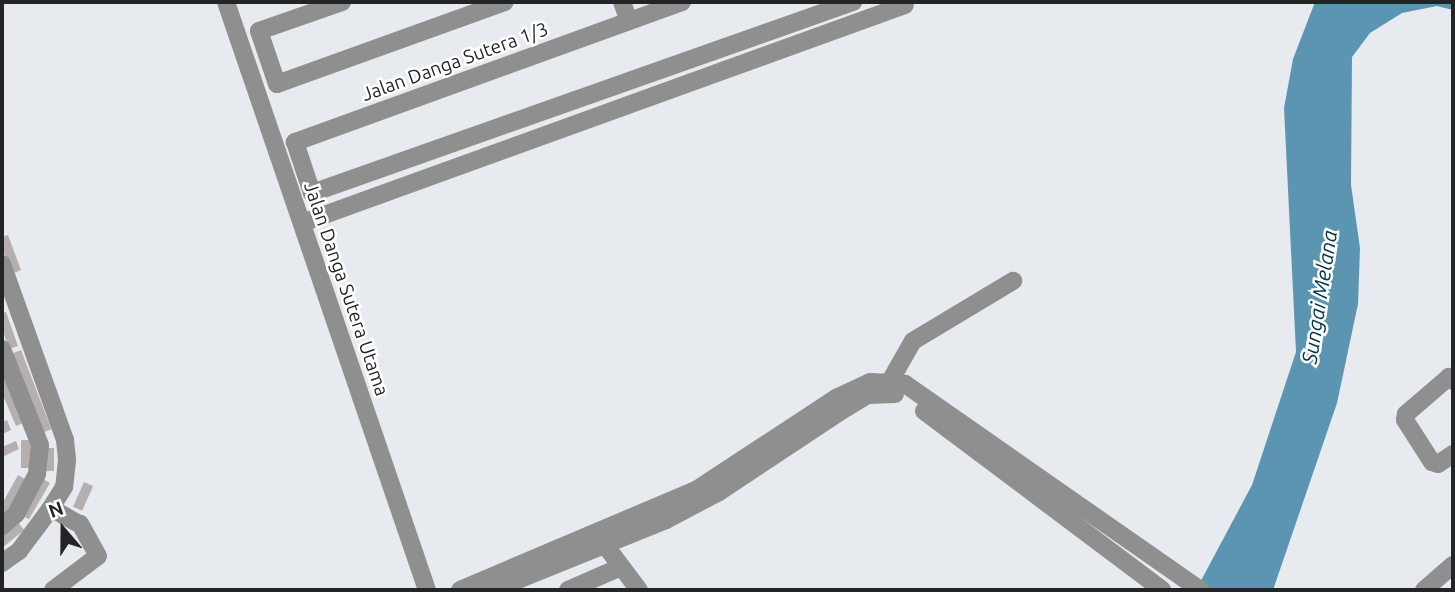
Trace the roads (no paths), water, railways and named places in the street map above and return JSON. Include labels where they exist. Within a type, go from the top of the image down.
[{"type":"street","name":"Jalan Danga Sutera Utama","points":[[226,2],[427,590]]},
{"type":"street","points":[[342,2],[259,31],[280,85],[505,2]]},
{"type":"street","points":[[622,2],[629,21]]},
{"type":"street","name":"Jalan Danga Sutera 1/3","points":[[682,2],[295,142],[312,193],[317,195],[830,6]]},
{"type":"street","points":[[830,6],[853,2]]},
{"type":"street","points":[[302,223],[905,5]]},
{"type":"street","points":[[2,264],[65,440],[67,473],[51,508],[19,551],[2,563]]},
{"type":"street","points":[[889,383],[913,341],[1013,281]]},
{"type":"street","points":[[2,349],[40,445],[37,474],[16,513],[2,526]]},
{"type":"street","points":[[1453,381],[1449,377],[1406,414],[1405,420],[1432,462],[1438,464],[1453,454]]},
{"type":"street","points":[[493,590],[696,490],[853,388],[889,383],[905,384],[1200,590]]},
{"type":"street","points":[[460,590],[719,492],[868,396],[901,394],[1162,590]]},
{"type":"street","points":[[40,445],[65,440]]},
{"type":"street","points":[[51,508],[77,523],[98,555],[53,590]]},
{"type":"street","points":[[600,539],[639,590]]},
{"type":"street","points":[[1424,590],[1453,565]]},
{"type":"street","points":[[568,590],[621,567]]},
{"type":"water","name":"Sungai Melana","points":[[1315,2],[1453,2],[1453,10],[1437,6],[1402,13],[1370,33],[1352,57],[1351,185],[1360,248],[1358,304],[1337,403],[1273,590],[1196,590],[1252,485],[1296,352],[1284,108],[1293,59]]}]
